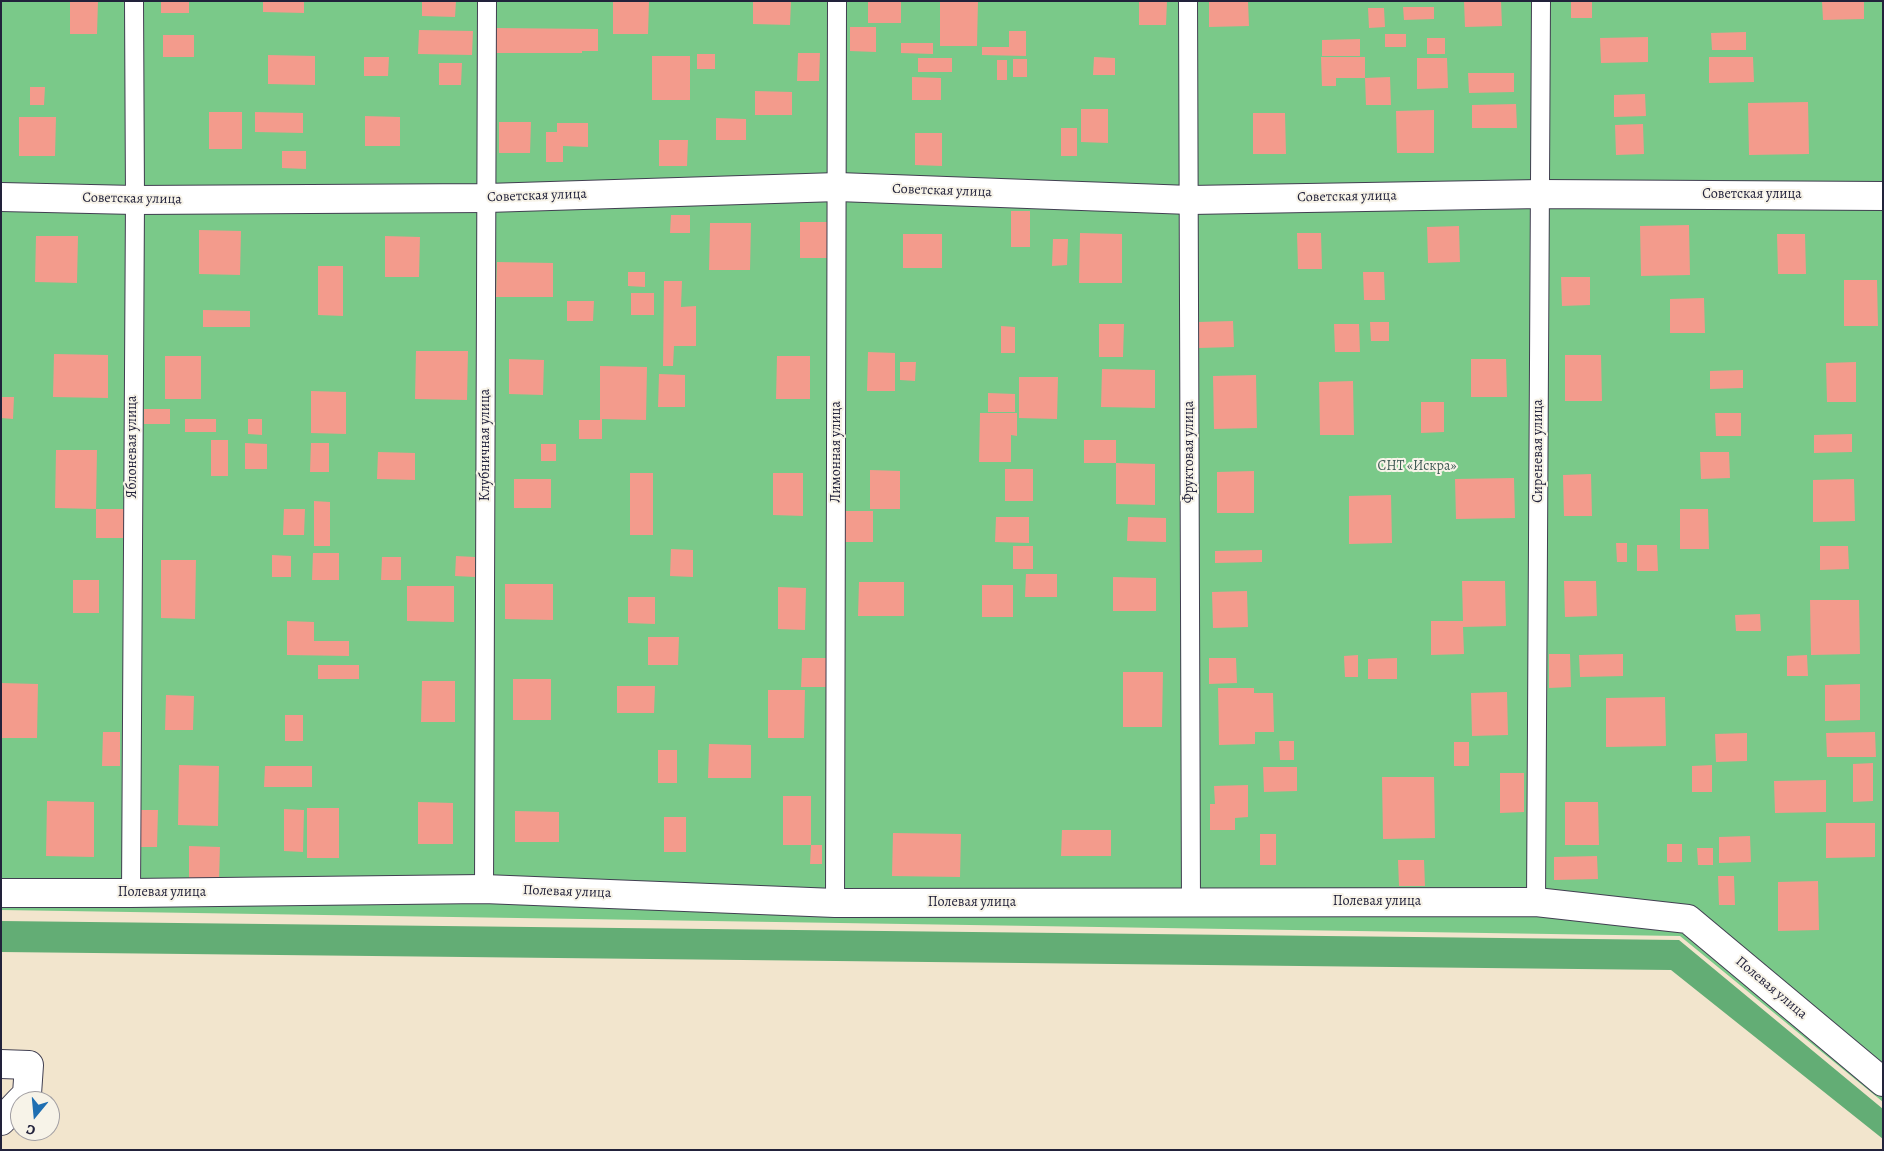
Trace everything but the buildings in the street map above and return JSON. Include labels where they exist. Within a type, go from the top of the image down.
[{"type":"street","name":"Советская улица","points":[[1,197],[135,200],[487,198],[838,187],[1190,200],[1541,194],[1883,196]]},
{"type":"street","name":"Полевая улица","points":[[1,893],[484,889],[835,903],[1536,902],[1688,919],[1883,1082]]},
{"type":"street","points":[[1,1064],[28,1065],[27,1091]]},
{"type":"street","points":[[1,1120],[10,1111]]},
{"type":"lane","name":"Яблоневая улица","points":[[130,893],[135,200],[134,1]]},
{"type":"lane","name":"Клубничная улица","points":[[484,889],[487,1]]},
{"type":"lane","name":"Лимонная улица","points":[[835,903],[838,1]]},
{"type":"lane","name":"Фруктовая улица","points":[[1188,1],[1191,903]]},
{"type":"lane","name":"Сиреневая улица","points":[[1536,902],[1541,1]]},
{"type":"green space","name":"СНТ «Искра»","points":[[1,1],[1883,1],[1883,1102],[1680,936],[1,910]]},
{"type":"green space","points":[[1,921],[1679,940],[1883,1109],[1883,1139],[1671,970],[1,952]]}]
